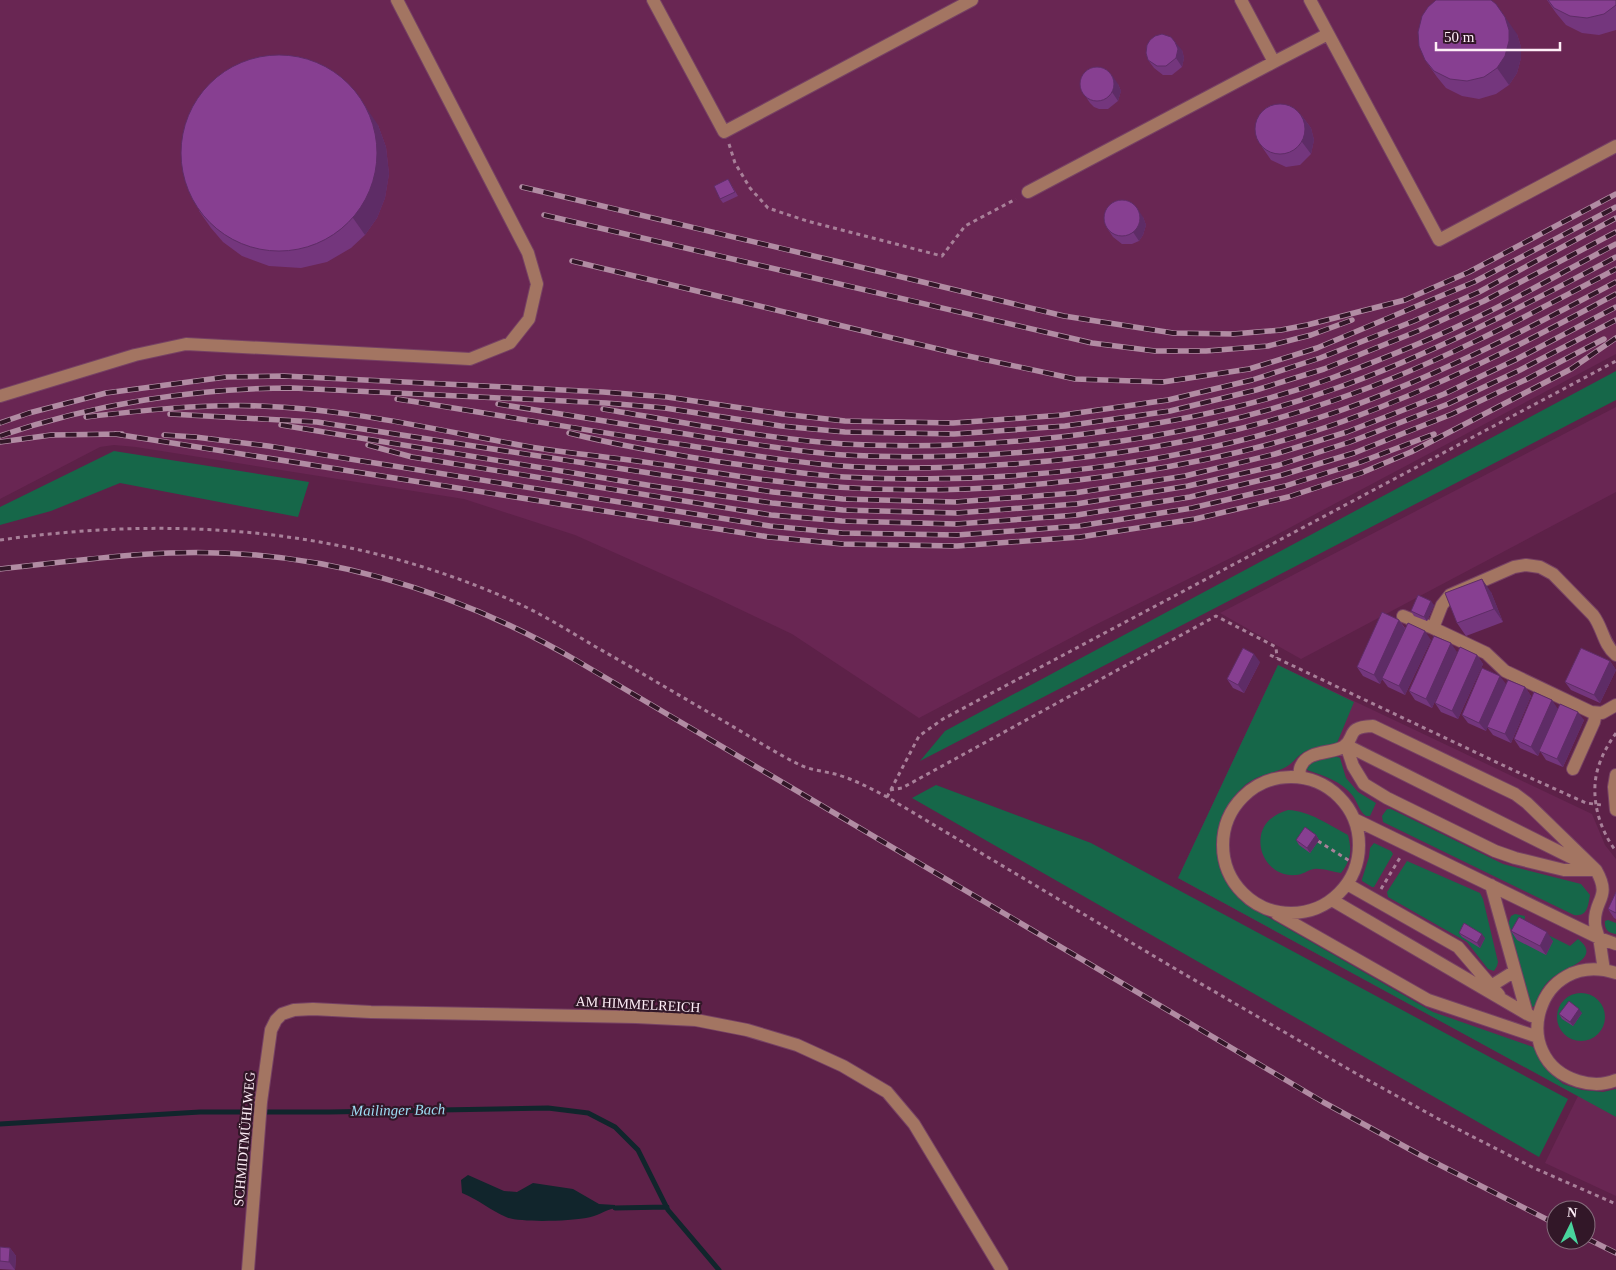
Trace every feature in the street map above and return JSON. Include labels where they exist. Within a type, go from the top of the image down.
[{"type":"street","points":[[0,396],[135,355],[186,344],[470,359],[510,343],[529,320],[537,284],[528,253],[397,0]]},
{"type":"street","points":[[653,0],[724,132],[972,0]]},
{"type":"street","points":[[1241,0],[1274,62]]},
{"type":"street","points":[[1310,0],[1439,240],[1616,146]]},
{"type":"street","points":[[1028,192],[1328,34]]},
{"type":"street","points":[[1433,628],[1446,600],[1455,592],[1514,567],[1533,566],[1553,574],[1593,615],[1598,621],[1606,644],[1616,655]]},
{"type":"street","points":[[1403,616],[1486,653],[1505,671],[1596,713],[1607,711],[1616,705]]},
{"type":"street","points":[[1573,769],[1594,722],[1596,713]]},
{"type":"street","points":[[1299,778],[1301,766],[1309,757],[1338,750],[1346,745],[1352,733],[1360,727],[1373,726],[1515,794],[1527,803],[1596,870],[1603,882],[1602,899],[1595,915],[1595,925],[1610,971],[1585,969],[1568,975],[1553,986],[1532,1016]]},
{"type":"street","points":[[1346,745],[1596,870]]},
{"type":"street","points":[[1346,745],[1353,766],[1364,784],[1387,798],[1495,851],[1515,858],[1564,870],[1596,870]]},
{"type":"street","points":[[1616,775],[1614,787],[1616,808]]},
{"type":"street","points":[[1271,911],[1292,914],[1313,910],[1332,900],[1347,884],[1356,865],[1360,842],[1354,819],[1341,799],[1322,784],[1299,778],[1276,779],[1254,788],[1236,804],[1226,825],[1223,846],[1226,867],[1236,886],[1252,901],[1428,1000],[1538,1036]]},
{"type":"street","points":[[1354,819],[1599,938],[1616,944]]},
{"type":"street","points":[[1347,884],[1458,947],[1505,1002]]},
{"type":"street","points":[[1491,885],[1515,971],[1544,1054],[1555,1068],[1570,1078],[1589,1084],[1609,1083],[1616,1080]]},
{"type":"street","points":[[1332,900],[1532,1016]]},
{"type":"street","points":[[1492,986],[1515,971]]},
{"type":"street","name":"AM HIMMELREICH","points":[[282,1014],[294,1010],[313,1009],[696,1020],[747,1030],[797,1045],[843,1066],[887,1092],[914,1124],[1002,1270]]},
{"type":"street","name":"SCHMIDTMÜHLWEG","points":[[248,1270],[261,1102],[272,1030],[276,1020],[282,1014]]},
{"type":"path","points":[[724,132],[735,163],[750,188],[768,208],[807,221],[942,256],[965,226],[1028,192]]},
{"type":"path","points":[[887,797],[919,736],[943,718],[1616,361]]},
{"type":"path","points":[[0,540],[89,532],[169,529],[226,530],[284,535],[335,544],[409,563],[514,601],[801,766],[854,780],[887,797],[1184,974],[1444,1122],[1534,1168],[1616,1204]]},
{"type":"path","points":[[890,790],[902,788],[1216,616],[1276,647],[1277,658]]},
{"type":"path","points":[[1270,655],[1586,803],[1616,808]]},
{"type":"path","points":[[1318,841],[1356,865]]},
{"type":"path","points":[[1374,900],[1408,845]]},
{"type":"shaded area","points":[[0,0],[1616,0],[1616,354],[1259,544],[1095,625],[919,718],[792,634],[575,535],[464,499],[114,445],[100,447],[0,499]]},
{"type":"shaded area","points":[[1616,407],[1616,492],[1301,659],[1220,613]]},
{"type":"shaded area","points":[[1278,665],[1592,814],[1605,845],[1616,859],[1616,1196],[1545,1163],[1578,1096],[1178,878]]},
{"type":"green space","points":[[1616,371],[1616,400],[920,761],[945,731]]},
{"type":"green space","points":[[114,451],[309,482],[298,517],[120,483],[51,511],[0,525],[0,507]]},
{"type":"green space","points":[[1278,665],[1354,702],[1337,743],[1304,752],[1286,767],[1247,783],[1232,799],[1221,823],[1219,850],[1225,877],[1235,893],[1245,904],[1433,1012],[1533,1047],[1550,1072],[1563,1084],[1582,1090],[1603,1092],[1616,1089],[1616,1117],[1178,878]]},
{"type":"green space","points":[[1335,756],[1340,758],[1346,778],[1358,792],[1376,803],[1370,816],[1364,814],[1353,796],[1343,786],[1307,770],[1306,767],[1317,759]]},
{"type":"green space","points":[[936,785],[1091,843],[1568,1099],[1539,1157],[912,798]]},
{"type":"green space","points":[[1387,809],[1391,809],[1503,864],[1581,884],[1590,895],[1587,910],[1582,914],[1574,915],[1383,822],[1382,816]]},
{"type":"green space","points":[[1288,810],[1312,816],[1348,835],[1350,855],[1341,873],[1317,869],[1298,875],[1288,875],[1280,873],[1268,864],[1260,843],[1262,830],[1271,819]]},
{"type":"green space","points":[[1374,843],[1391,851],[1393,854],[1374,887],[1372,887],[1362,881],[1362,879],[1370,848]]},
{"type":"green space","points":[[1407,861],[1480,893],[1498,962],[1494,971],[1488,969],[1467,942],[1388,897],[1387,892]]},
{"type":"green space","points":[[1515,914],[1525,916],[1524,923],[1570,946],[1578,939],[1585,946],[1584,958],[1548,982],[1541,991],[1535,1006],[1532,1007],[1508,924],[1511,916]]},
{"type":"green space","points":[[1608,920],[1616,923],[1616,934],[1609,932],[1606,928],[1605,921]]},
{"type":"green space","points":[[1581,993],[1590,995],[1598,1000],[1603,1008],[1605,1017],[1603,1026],[1598,1034],[1590,1039],[1581,1041],[1572,1039],[1564,1034],[1559,1026],[1557,1017],[1559,1008],[1564,1000],[1572,995]]},
{"type":"water","points":[[468,1175],[504,1191],[517,1192],[533,1183],[573,1189],[599,1204],[615,1205],[615,1208],[579,1219],[545,1221],[512,1219],[462,1193],[461,1180]]},
{"type":"building","points":[[1436,0],[1491,0],[1496,4],[1505,17],[1509,30],[1509,41],[1505,56],[1497,68],[1484,77],[1467,81],[1450,79],[1434,71],[1425,60],[1419,46],[1418,32],[1422,16]]},
{"type":"building","points":[[1548,0],[1616,0],[1616,5],[1604,14],[1587,18],[1570,16],[1554,8]]},
{"type":"building","points":[[1162,34],[1171,37],[1178,49],[1176,58],[1166,66],[1157,66],[1148,60],[1146,53],[1147,45],[1155,36]]},
{"type":"building","points":[[279,55],[307,59],[325,67],[341,77],[355,91],[373,125],[377,153],[373,181],[365,199],[355,215],[341,229],[307,247],[279,251],[251,247],[233,239],[217,229],[203,215],[185,181],[181,153],[185,125],[193,107],[203,91],[217,77],[251,59]]},
{"type":"building","points":[[1097,67],[1109,72],[1114,84],[1109,96],[1097,101],[1085,96],[1080,84],[1085,72]]},
{"type":"building","points":[[1280,104],[1298,111],[1305,129],[1298,147],[1280,154],[1262,147],[1255,129],[1262,111]]},
{"type":"building","points":[[728,179],[735,192],[720,199],[714,186]]},
{"type":"building","points":[[1122,200],[1134,206],[1140,218],[1134,230],[1122,236],[1110,230],[1104,218],[1110,206]]},
{"type":"building","points":[[1482,579],[1494,609],[1457,623],[1445,593]]},
{"type":"building","points":[[1418,595],[1431,601],[1424,617],[1411,611]]},
{"type":"building","points":[[1382,612],[1399,620],[1374,675],[1357,667]]},
{"type":"building","points":[[1408,623],[1425,631],[1399,686],[1382,678]]},
{"type":"building","points":[[1434,636],[1451,643],[1426,699],[1409,691]]},
{"type":"building","points":[[1460,647],[1477,655],[1452,711],[1435,703]]},
{"type":"building","points":[[1243,648],[1254,654],[1238,685],[1227,679]]},
{"type":"building","points":[[1581,648],[1610,661],[1594,695],[1565,682]]},
{"type":"building","points":[[1482,668],[1500,676],[1479,723],[1462,715]]},
{"type":"building","points":[[1508,680],[1525,687],[1505,734],[1487,727]]},
{"type":"building","points":[[1534,692],[1552,700],[1531,747],[1514,739]]},
{"type":"building","points":[[1560,704],[1578,712],[1557,759],[1539,751]]},
{"type":"building","points":[[1305,827],[1316,835],[1307,848],[1296,840]]},
{"type":"building","points":[[1616,892],[1616,913],[1608,909]]},
{"type":"building","points":[[1519,917],[1547,932],[1540,946],[1511,931]]},
{"type":"building","points":[[1464,923],[1482,934],[1477,943],[1459,933]]},
{"type":"building","points":[[1569,1001],[1579,1009],[1570,1022],[1559,1014]]},
{"type":"building","points":[[0,1247],[10,1248],[9,1262],[0,1261]]},
{"type":"waterway","name":"Mailinger Bach","points":[[0,1124],[200,1112],[548,1108],[588,1113],[615,1127],[638,1150],[668,1210],[719,1270]]},
{"type":"waterway","points":[[615,1208],[667,1207]]},
{"type":"railway","points":[[522,187],[1064,316],[1173,333],[1233,334],[1281,330],[1307,325],[1405,300],[1469,272],[1616,194]]},
{"type":"railway","points":[[572,261],[959,354],[1075,379],[1163,382],[1249,369],[1317,348],[1474,282],[1616,207]]},
{"type":"railway","points":[[544,215],[1092,343],[1155,351],[1206,351],[1268,346],[1311,335],[1352,320]]},
{"type":"railway","points":[[0,423],[29,413],[106,393],[226,377],[284,376],[667,397],[845,421],[953,423],[1063,415],[1168,400],[1252,380],[1320,358],[1414,321],[1479,292],[1616,218]]},
{"type":"railway","points":[[0,436],[71,415],[145,400],[219,391],[293,388],[606,403],[665,408],[781,426],[845,432],[954,434],[1065,426],[1170,411],[1256,390],[1324,369],[1418,331],[1484,301],[1616,232]]},
{"type":"railway","points":[[603,409],[784,438],[844,444],[912,446],[979,444],[1080,435],[1140,426],[1250,403],[1303,388],[1349,371],[1470,321],[1616,244]]},
{"type":"railway","points":[[498,404],[711,438],[844,455],[907,457],[970,455],[1093,445],[1214,424],[1292,403],[1331,390],[1441,345],[1616,257]]},
{"type":"railway","points":[[397,399],[649,440],[822,464],[884,468],[927,468],[992,465],[1095,456],[1176,443],[1216,434],[1296,413],[1335,400],[1443,357],[1616,269]]},
{"type":"railway","points":[[569,433],[659,452],[714,461],[844,477],[968,478],[1095,468],[1158,458],[1220,445],[1280,430],[1339,411],[1445,368],[1514,335],[1616,282]]},
{"type":"railway","points":[[86,417],[195,407],[260,406],[294,408],[393,421],[542,449],[819,486],[908,490],[1041,484],[1184,464],[1265,446],[1318,430],[1449,378],[1516,346],[1616,294]]},
{"type":"railway","points":[[170,414],[317,422],[773,492],[843,499],[955,502],[1074,493],[1185,476],[1275,454],[1347,432],[1444,394],[1515,360],[1616,307]]},
{"type":"railway","points":[[281,425],[653,486],[772,503],[843,510],[956,513],[1076,504],[1188,486],[1279,465],[1350,442],[1448,404],[1520,370],[1616,320]]},
{"type":"railway","points":[[115,434],[769,537],[842,544],[957,546],[1080,537],[1195,519],[1288,497],[1361,473],[1411,452],[1571,369],[1616,338]]},
{"type":"railway","points":[[368,445],[412,457],[771,515],[842,521],[956,524],[1077,515],[1190,497],[1282,475],[1354,453],[1452,414],[1525,380],[1604,339]]},
{"type":"railway","points":[[0,442],[51,435],[122,434]]},
{"type":"railway","points":[[164,435],[268,446],[770,526],[842,533],[957,535],[1079,526],[1192,508],[1285,486],[1358,463],[1434,434]]},
{"type":"railway","points":[[0,569],[105,557],[169,553],[223,553],[277,557],[330,566],[382,578],[433,594],[483,613],[579,662],[1323,1102],[1422,1156],[1546,1219]]},
{"type":"railway","points":[[1596,1243],[1616,1253]]}]
